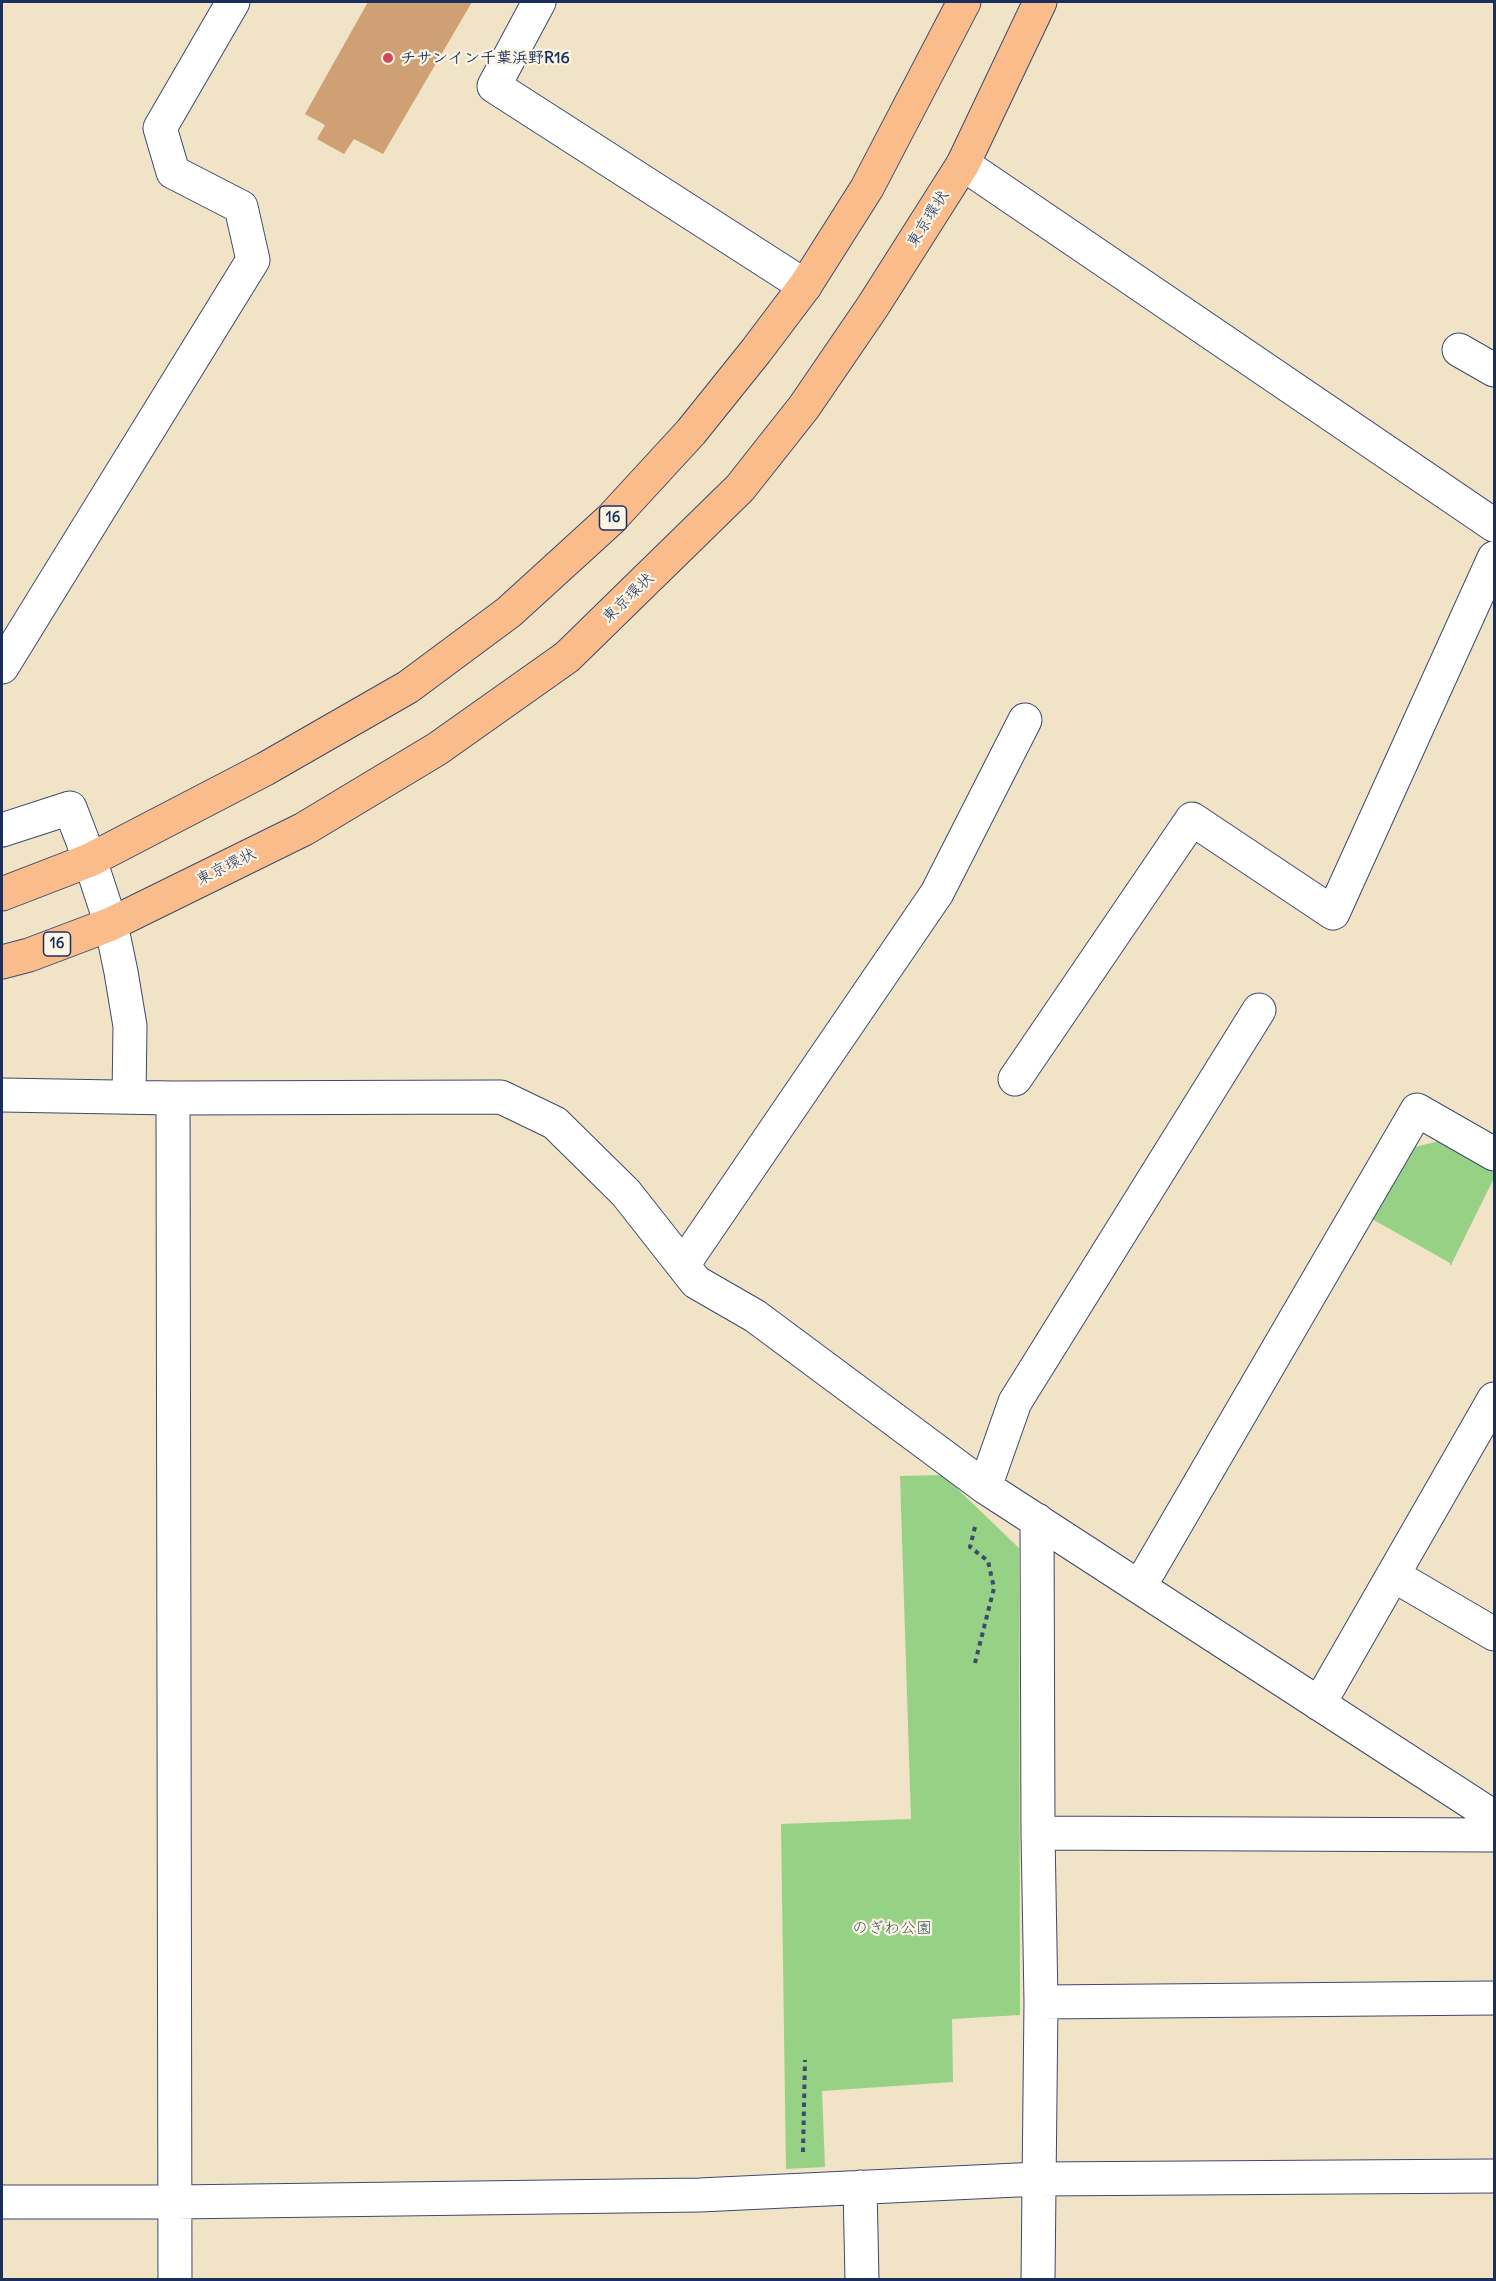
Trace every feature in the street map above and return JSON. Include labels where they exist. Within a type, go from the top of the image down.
[{"type":"highway","name":"16","points":[[2,894],[90,860],[265,769],[408,687],[509,612],[611,519],[691,432],[806,286],[867,188],[964,2]]},
{"type":"highway","name":"東京環状","points":[[2,962],[29,955],[111,924],[304,830],[437,749],[567,657],[740,488],[804,407],[873,306],[963,164],[1040,2]]},
{"type":"street","points":[[2,667],[252,260],[241,207],[173,172],[160,128],[233,2]]},
{"type":"street","points":[[538,2],[494,87],[806,286]]},
{"type":"street","points":[[963,164],[1494,525]]},
{"type":"street","points":[[1459,350],[1494,370]]},
{"type":"street","points":[[1015,1079],[1192,819],[1333,913],[1494,558]]},
{"type":"street","points":[[683,1266],[937,893],[1025,720]]},
{"type":"street","points":[[2,830],[70,808],[111,924],[130,1026],[129,1097]]},
{"type":"street","points":[[985,1486],[1015,1402],[1259,1010]]},
{"type":"street","points":[[2,1095],[173,1098],[501,1097],[555,1123],[626,1193],[696,1282],[755,1316],[985,1486],[1494,1817]]},
{"type":"street","points":[[173,1098],[175,2280]]},
{"type":"street","points":[[1140,1586],[1417,1110],[1494,1154]]},
{"type":"street","points":[[1319,1704],[1494,1399]]},
{"type":"street","points":[[1037,1520],[1041,2002],[1038,2280]]},
{"type":"street","points":[[1393,1575],[1494,1634]]},
{"type":"street","points":[[1038,1833],[1494,1835]]},
{"type":"street","points":[[1041,2002],[1494,1998]]},
{"type":"street","points":[[2,2202],[175,2202],[700,2194],[1038,2179],[1494,2176]]},
{"type":"street","points":[[860,2187],[862,2280]]},
{"type":"path","points":[[975,1663],[994,1588],[988,1561],[970,1547],[985,1486]]},
{"type":"path","points":[[802,2190],[805,2060]]},
{"type":"green space","points":[[1443,1140],[1494,1167],[1494,1178],[1451,1265],[1372,1219],[1411,1148]]},
{"type":"green space","name":"のぎわ公園","points":[[943,1475],[1019,1548],[1020,2015],[952,2019],[953,2082],[822,2091],[825,2167],[786,2169],[781,1824],[911,1819],[900,1476]]},
{"type":"building","name":"チサンイン千葉浜野R16","points":[[368,2],[472,2],[383,154],[354,139],[344,154],[317,139],[325,125],[305,114]]},
{"type":"place","name":"チサンイン千葉浜野R16","points":[[388,58]]}]
